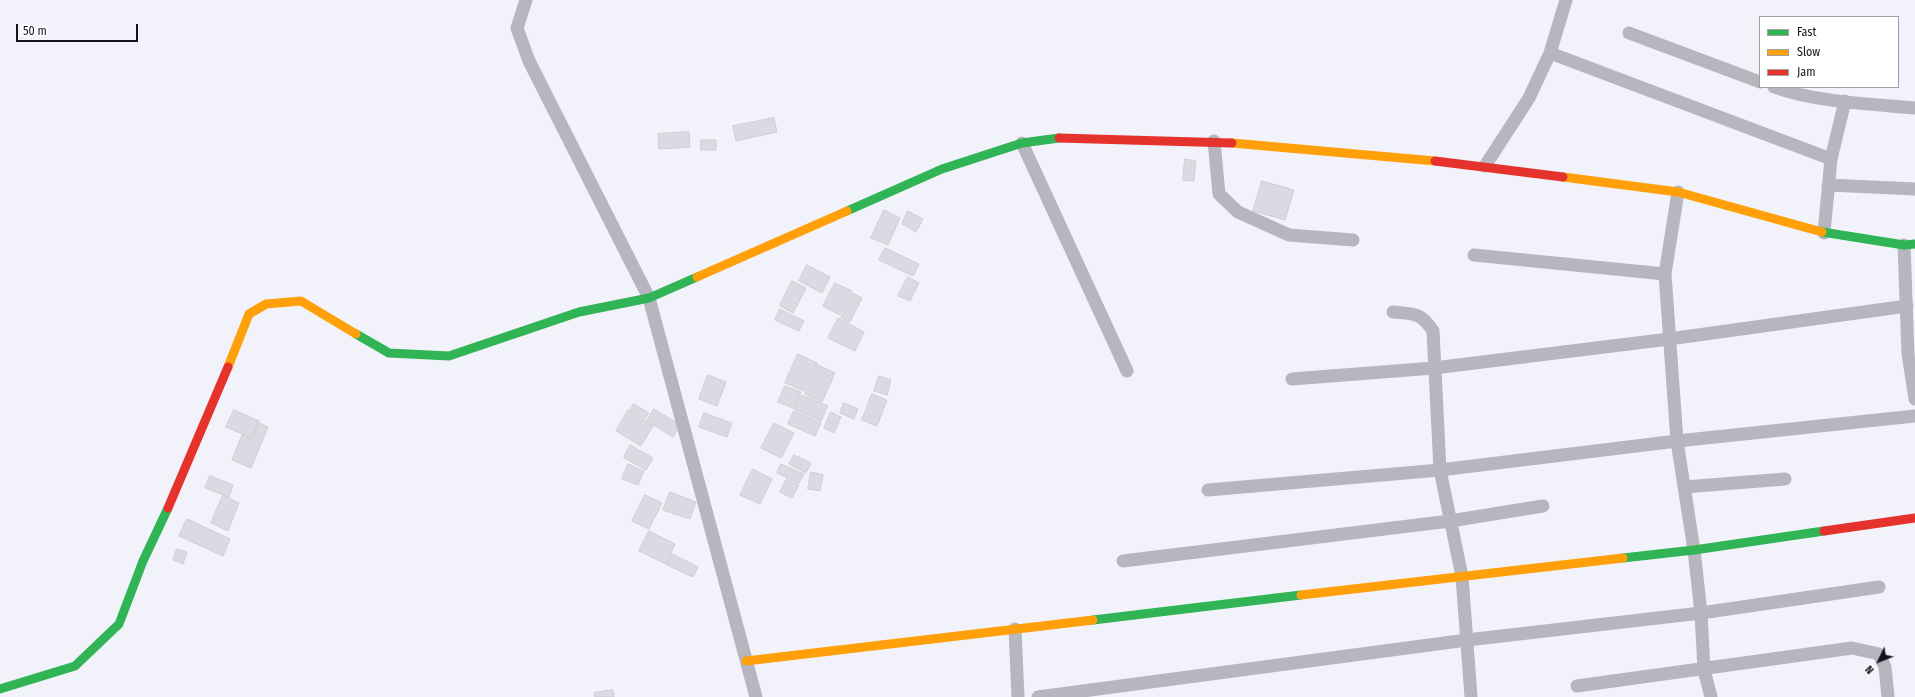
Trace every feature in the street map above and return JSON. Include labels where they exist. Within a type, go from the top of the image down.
[{"type":"street","points":[[526,0],[517,28],[529,61],[649,298],[756,697]]},
{"type":"street","points":[[1485,166],[1529,98],[1550,53],[1566,0]]},
{"type":"street","points":[[1629,33],[1759,82]]},
{"type":"street","points":[[1550,53],[1831,159]]},
{"type":"street","points":[[1777,88],[1785,91],[1845,102],[1915,108]]},
{"type":"street","points":[[1824,233],[1831,159],[1845,102]]},
{"type":"street","points":[[0,689],[75,666],[119,624],[143,561],[213,405],[249,314],[266,304],[301,302],[389,352],[449,356],[579,312],[649,298],[942,169],[1022,143],[1063,137],[1214,141],[1485,166],[1678,192],[1824,233],[1909,244],[1907,306],[1908,354],[1915,399]]},
{"type":"street","points":[[1214,141],[1219,194],[1238,212],[1289,234],[1353,240]]},
{"type":"street","points":[[1022,143],[1127,371]]},
{"type":"street","points":[[1828,186],[1915,189]]},
{"type":"street","points":[[1678,192],[1665,274],[1669,339],[1677,441],[1694,550],[1701,613],[1704,670],[1711,697]]},
{"type":"street","points":[[1474,255],[1665,274]]},
{"type":"street","points":[[1292,380],[1434,368],[1669,339],[1907,306]]},
{"type":"street","points":[[1393,312],[1417,314],[1427,322],[1433,331],[1440,470],[1462,576],[1470,697]]},
{"type":"street","points":[[1208,490],[1440,470],[1677,441],[1915,416]]},
{"type":"street","points":[[1684,487],[1785,479]]},
{"type":"street","points":[[1123,562],[1450,521],[1543,506]]},
{"type":"street","points":[[746,662],[1462,576],[1694,550],[1915,518]]},
{"type":"street","points":[[1038,697],[1467,640],[1701,613],[1879,587]]},
{"type":"street","points":[[1015,629],[1018,697]]},
{"type":"street","points":[[1577,686],[1704,670],[1852,648],[1879,654],[1884,667],[1888,697]]},
{"type":"building","points":[[774,118],[777,132],[736,141],[733,126]]},
{"type":"building","points":[[689,132],[690,147],[659,149],[658,134]]},
{"type":"building","points":[[701,140],[716,140],[716,150],[701,150]]},
{"type":"building","points":[[1185,159],[1196,161],[1194,181],[1183,180]]},
{"type":"building","points":[[1262,181],[1294,190],[1285,220],[1253,211]]},
{"type":"building","points":[[884,210],[900,218],[888,245],[871,238]]},
{"type":"building","points":[[908,211],[923,219],[916,232],[902,224]]},
{"type":"building","points":[[885,248],[919,264],[913,276],[879,260]]},
{"type":"building","points":[[807,265],[830,277],[822,293],[799,281]]},
{"type":"building","points":[[908,277],[919,283],[910,301],[898,296]]},
{"type":"building","points":[[792,281],[806,288],[793,313],[780,306]]},
{"type":"building","points":[[835,283],[852,291],[840,315],[823,306]]},
{"type":"building","points":[[853,293],[862,298],[850,322],[841,318]]},
{"type":"building","points":[[780,309],[804,321],[799,331],[775,320]]},
{"type":"building","points":[[838,318],[864,332],[855,351],[828,338]]},
{"type":"building","points":[[798,354],[817,363],[804,391],[785,383]]},
{"type":"building","points":[[818,365],[835,373],[822,402],[805,394]]},
{"type":"building","points":[[708,375],[726,382],[717,406],[699,399]]},
{"type":"building","points":[[879,376],[891,380],[887,395],[874,391]]},
{"type":"building","points":[[785,386],[801,392],[795,409],[778,402]]},
{"type":"building","points":[[872,394],[887,400],[877,426],[862,420]]},
{"type":"building","points":[[802,395],[828,406],[821,421],[796,410]]},
{"type":"building","points":[[844,403],[858,409],[854,419],[840,413]]},
{"type":"building","points":[[634,404],[649,413],[645,419],[630,410]]},
{"type":"building","points":[[654,409],[680,425],[673,437],[647,421]]},
{"type":"building","points":[[234,410],[259,421],[251,438],[226,427]]},
{"type":"building","points":[[628,410],[653,426],[641,446],[616,431]]},
{"type":"building","points":[[794,411],[821,423],[815,436],[788,424]]},
{"type":"building","points":[[831,412],[841,417],[834,433],[824,428]]},
{"type":"building","points":[[704,413],[732,423],[727,437],[699,427]]},
{"type":"building","points":[[259,423],[268,427],[251,468],[232,460],[242,435],[252,439]]},
{"type":"building","points":[[774,423],[794,433],[781,458],[761,448]]},
{"type":"building","points":[[630,445],[653,458],[646,470],[624,458]]},
{"type":"building","points":[[794,455],[811,463],[806,473],[789,464]]},
{"type":"building","points":[[628,464],[644,471],[638,485],[622,479]]},
{"type":"building","points":[[781,464],[804,474],[799,483],[777,473]]},
{"type":"building","points":[[753,469],[772,479],[760,504],[740,495]]},
{"type":"building","points":[[811,472],[823,475],[820,491],[808,489]]},
{"type":"building","points":[[210,476],[233,485],[229,497],[205,488]]},
{"type":"building","points":[[787,479],[799,485],[792,498],[780,492]]},
{"type":"building","points":[[670,492],[696,502],[690,519],[663,510]]},
{"type":"building","points":[[223,495],[239,503],[228,531],[211,523]]},
{"type":"building","points":[[645,495],[662,503],[649,529],[632,521]]},
{"type":"building","points":[[187,519],[230,539],[223,556],[179,536]]},
{"type":"building","points":[[649,531],[675,544],[666,564],[639,551]]},
{"type":"building","points":[[177,549],[187,552],[183,564],[173,560]]},
{"type":"building","points":[[672,554],[698,567],[693,577],[667,565]]},
{"type":"building","points":[[613,690],[614,697],[595,697],[594,693]]},
{"type":"traffic: fast","points":[[847,211],[942,169],[1022,143],[1059,138]]},
{"type":"traffic: fast","points":[[1822,232],[1904,245],[1915,244]]},
{"type":"traffic: fast","points":[[356,334],[389,353],[449,356],[579,312],[649,298],[697,277]]},
{"type":"traffic: fast","points":[[0,689],[75,666],[119,624],[143,561],[168,508]]},
{"type":"traffic: fast","points":[[1623,558],[1694,550],[1824,531]]},
{"type":"traffic: fast","points":[[1093,620],[1301,595]]},
{"type":"traffic: slow","points":[[1232,143],[1435,161]]},
{"type":"traffic: slow","points":[[1563,177],[1678,192],[1822,232]]},
{"type":"traffic: slow","points":[[697,277],[847,211]]},
{"type":"traffic: slow","points":[[228,367],[249,314],[266,304],[301,301],[356,334]]},
{"type":"traffic: slow","points":[[1301,595],[1623,558]]},
{"type":"traffic: slow","points":[[746,661],[1093,620]]},
{"type":"traffic: jam","points":[[1059,138],[1232,143]]},
{"type":"traffic: jam","points":[[1435,161],[1563,177]]},
{"type":"traffic: jam","points":[[168,508],[228,367]]},
{"type":"traffic: jam","points":[[1824,531],[1915,518]]}]
